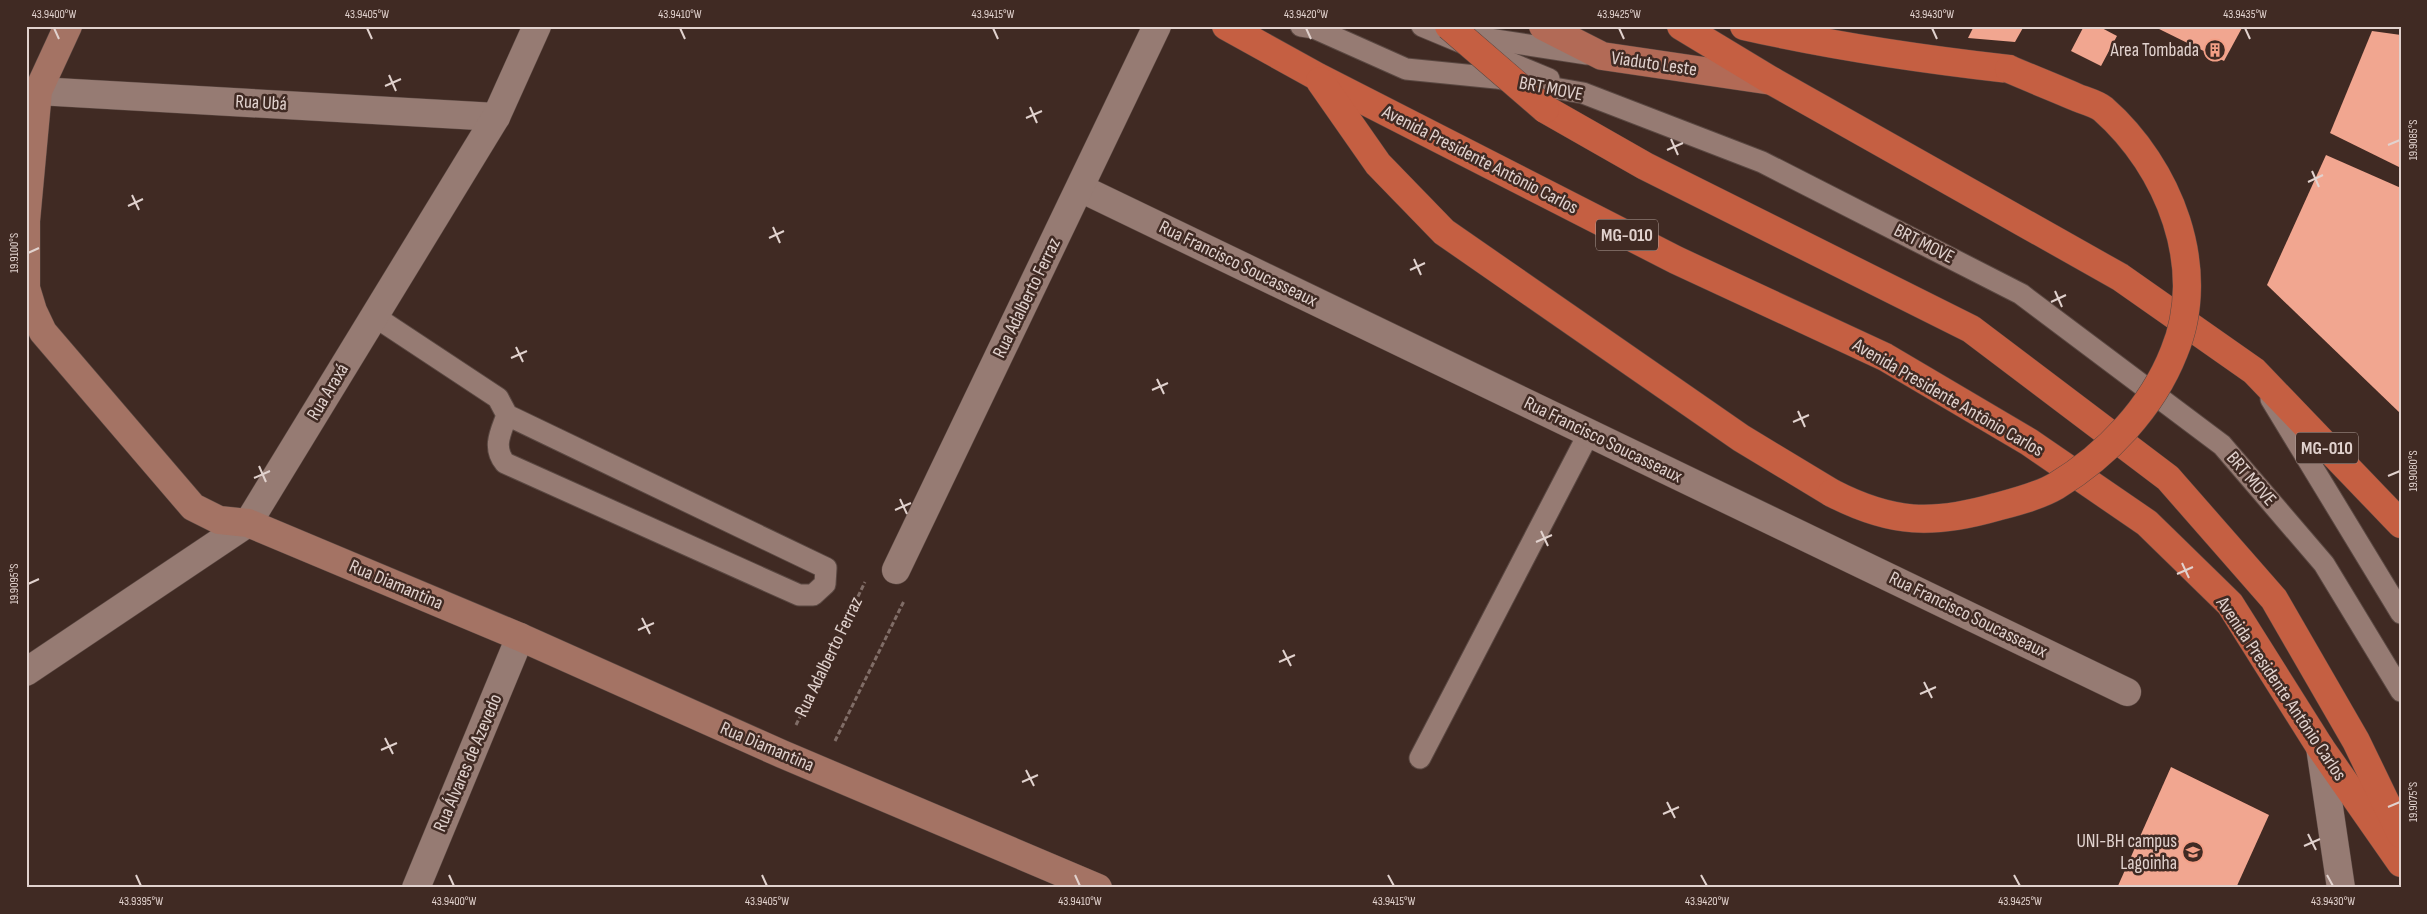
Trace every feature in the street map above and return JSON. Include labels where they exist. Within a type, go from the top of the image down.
[{"type":"highway","name":"Avenida Presidente Antônio Carlos","points":[[1226,26],[1318,77],[1676,260],[1884,357],[2029,442],[2147,523],[2230,604],[2320,747],[2401,863]]},
{"type":"highway","name":"MG-010","points":[[1681,26],[1772,81],[2120,277],[2254,371],[2401,524]]},
{"type":"highway","points":[[1318,77],[1378,164],[1444,232],[1741,438],[1832,493],[1860,507],[1890,516],[1925,519],[1962,517],[2014,502],[2055,486],[2103,451],[2143,409],[2175,352],[2184,315],[2187,277],[2178,223],[2156,173],[2131,139],[2102,108],[2009,69],[1906,57],[1814,42],[1744,26]]},
{"type":"highway","points":[[1436,28],[1553,114],[1645,166],[1971,329],[2168,478],[2274,599],[2356,741],[2401,834]]},
{"type":"main road","name":"Viaduto Leste","points":[[1543,26],[1602,56],[1772,81]]},
{"type":"street","name":"Rua Diamantina","points":[[68,26],[32,94],[26,221],[26,288],[33,311],[43,332],[193,506],[220,520],[248,523],[520,637],[782,754],[1098,888]]},
{"type":"street","name":"Rua Araxá","points":[[26,672],[248,523],[496,116],[537,26]]},
{"type":"street","name":"Rua Adalberto Ferraz","points":[[896,570],[1157,26]]},
{"type":"street","name":"Rua Ubá","points":[[32,94],[496,116]]},
{"type":"street","name":"Rua Francisco Soucasseaux","points":[[1080,188],[2127,692]]},
{"type":"street","name":"Rua Álvares de Azevedo","points":[[416,888],[520,637]]},
{"type":"street","points":[[2320,747],[2341,888]]},
{"type":"lane","name":"BRT MOVE","points":[[1301,26],[1314,28],[1406,69],[1496,78],[1583,93],[1762,162],[2021,294],[2222,445],[2324,564],[2401,691]]},
{"type":"lane","points":[[1436,28],[1583,93]]},
{"type":"lane","points":[[1436,28],[1602,56]]},
{"type":"lane","points":[[374,316],[498,398],[507,415],[826,568],[825,584],[813,595],[799,595],[505,463],[497,451],[498,441],[507,415]]},
{"type":"lane","points":[[2254,371],[2401,613]]},
{"type":"lane","points":[[1420,758],[1589,433]]},
{"type":"path","name":"Rua Adalberto Ferraz","points":[[782,754],[867,578]]},
{"type":"path","points":[[821,770],[906,597]]},
{"type":"building","points":[[1974,26],[2024,26],[2015,42],[1968,38]]},
{"type":"building","points":[[2084,26],[2098,26],[2117,36],[2101,66],[2071,51]]},
{"type":"building","name":"Area Tombada","points":[[2153,26],[2243,26],[2224,61]]},
{"type":"building","points":[[2372,31],[2401,35],[2401,168],[2330,133]]},
{"type":"building","points":[[2326,155],[2401,188],[2401,414],[2267,285]]},
{"type":"building","name":"UNI-BH campus Lagoinha","points":[[2171,767],[2269,815],[2236,888],[2117,888]]},
{"type":"place","name":"Area Tombada","points":[[2215,50]]},
{"type":"place","name":"UNI-BH campus Lagoinha","points":[[2193,852]]}]
